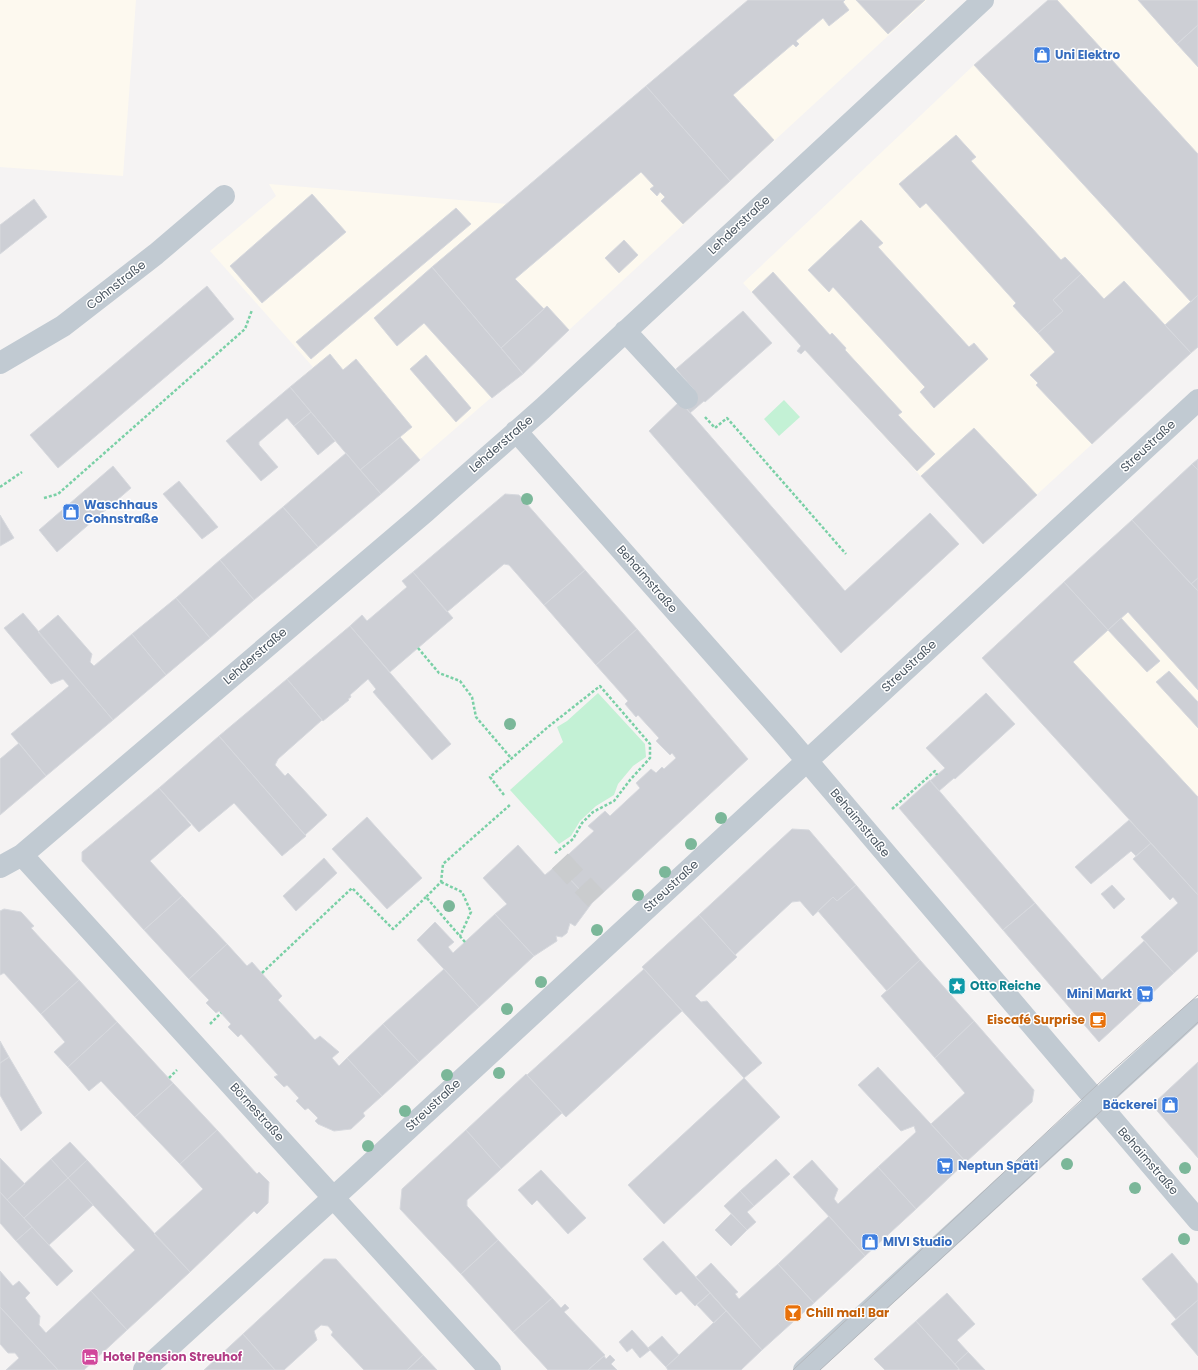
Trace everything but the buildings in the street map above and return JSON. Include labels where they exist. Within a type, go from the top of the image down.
[{"type":"street","name":"Lehderstraße","points":[[0,867],[22,855],[425,512],[625,331],[983,0]]},
{"type":"street","name":"Cohnstraße","points":[[0,363],[63,326],[156,254],[224,196]]},
{"type":"street","points":[[625,331],[694,405]]},
{"type":"street","name":"Streustraße","points":[[144,1370],[1198,400]]},
{"type":"street","name":"Behaimstraße","points":[[516,431],[806,760],[1198,1220]]},
{"type":"street","name":"Börnestraße","points":[[22,855],[334,1196],[490,1370]]},
{"type":"street","points":[[804,1370],[1198,1009]]},
{"type":"path","points":[[44,498],[58,494],[245,329],[252,310]]},
{"type":"path","points":[[694,405],[715,428],[727,418],[846,554]]},
{"type":"path","points":[[0,487],[22,472]]},
{"type":"path","points":[[418,648],[439,673],[460,681],[472,697],[476,717],[511,758]]},
{"type":"path","points":[[504,795],[490,777],[511,758],[600,686],[650,744],[650,758],[630,780],[614,801],[593,812],[582,823],[573,839],[554,854]]},
{"type":"path","points":[[892,809],[935,772],[937,775]]},
{"type":"path","points":[[262,973],[352,888],[393,929],[441,882],[443,864],[511,804]]},
{"type":"path","points":[[441,882],[462,892],[471,912],[460,936]]},
{"type":"path","points":[[426,897],[465,942]]},
{"type":"path","points":[[169,1078],[177,1070]]},
{"type":"shaded area","points":[[0,0],[136,0],[123,176],[0,167]]},
{"type":"shaded area","points":[[748,0],[927,0],[569,330],[381,493],[290,387],[313,367],[210,251],[276,196],[269,184],[507,204]]},
{"type":"shaded area","points":[[1048,0],[1198,0],[1198,347],[983,544],[743,283],[974,65]]},
{"type":"shaded area","points":[[1198,459],[1198,895],[982,658]]},
{"type":"green space","points":[[784,400],[800,417],[779,436],[764,419]]},
{"type":"green space","points":[[598,693],[645,744],[646,757],[633,766],[618,784],[614,795],[596,806],[580,821],[571,836],[559,844],[510,790],[563,742],[557,727],[567,721]]},
{"type":"tunnel","points":[[560,861],[596,899]]},
{"type":"tram line","points":[[793,1370],[1112,1071],[1198,995]]},
{"type":"tram line","points":[[820,1370],[1198,1022]]},
{"type":"place","name":"Uni Elektro","points":[[1042,55]]},
{"type":"place","name":"Waschhaus Cohnstraße","points":[[71,512]]},
{"type":"place","name":"Otto Reiche","points":[[957,986]]},
{"type":"place","name":"Mini Markt","points":[[1145,994]]},
{"type":"place","name":"Eiscafé Surprise","points":[[1098,1020]]},
{"type":"place","name":"Bäckerei","points":[[1170,1105]]},
{"type":"place","name":"Neptun Späti","points":[[945,1166]]},
{"type":"place","name":"MIVI Studio","points":[[870,1242]]},
{"type":"place","name":"Chill mal! Bar","points":[[793,1313]]},
{"type":"place","name":"Hotel Pension Streuhof","points":[[90,1357]]}]
